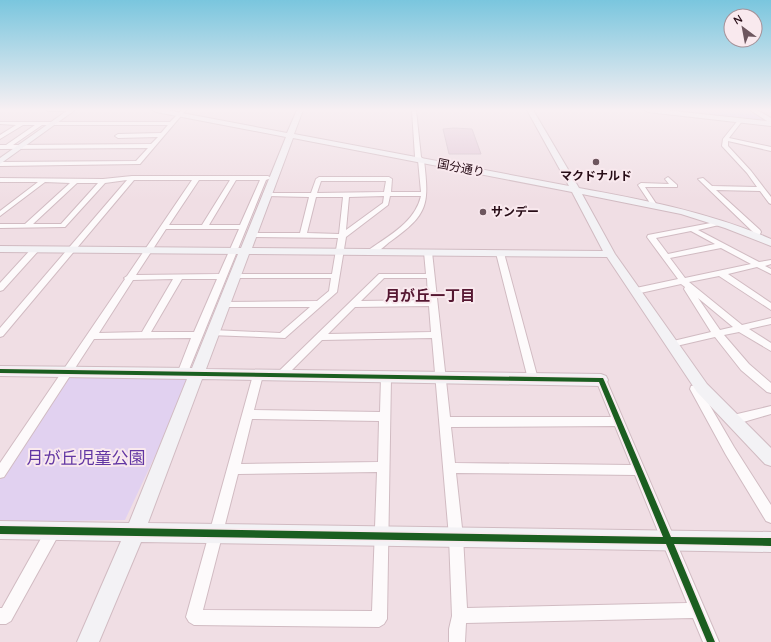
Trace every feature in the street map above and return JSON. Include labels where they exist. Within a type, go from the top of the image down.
[{"type":"street","points":[[0,152],[3,147],[14,140]]},
{"type":"street","points":[[0,163],[31,140]]},
{"type":"street","points":[[0,163],[138,163],[157,140]]},
{"type":"street","points":[[88,642],[135,532],[189,374],[197,335],[228,276],[287,140]]},
{"type":"street","name":"国分通り","points":[[315,140],[654,204],[721,223],[771,243]]},
{"type":"street","points":[[373,251],[420,212],[424,194],[421,160],[418,158],[416,140]]},
{"type":"street","points":[[547,140],[610,254],[702,388],[771,459]]},
{"type":"street","points":[[726,140],[725,146],[762,189],[771,202]]},
{"type":"street","points":[[730,140],[771,149]]},
{"type":"street","points":[[3,147],[152,146]]},
{"type":"street","points":[[0,180],[103,181],[132,178],[269,178]]},
{"type":"street","points":[[0,334],[132,178]]},
{"type":"street","points":[[204,228],[234,178]]},
{"type":"street","points":[[247,231],[266,194],[269,178]]},
{"type":"street","points":[[0,473],[128,278],[196,179]]},
{"type":"street","points":[[163,227],[204,228],[303,235],[342,236],[386,204],[389,179],[319,179],[313,195],[303,235]]},
{"type":"street","points":[[654,204],[641,185],[675,186],[668,179]]},
{"type":"street","points":[[701,179],[757,232],[755,236]]},
{"type":"street","points":[[0,188],[10,180]]},
{"type":"street","points":[[1,212],[42,181]]},
{"type":"street","points":[[27,226],[74,181]]},
{"type":"street","points":[[0,226],[63,226],[103,181]]},
{"type":"street","points":[[710,188],[762,189]]},
{"type":"street","points":[[266,194],[424,194]]},
{"type":"street","points":[[212,333],[282,336],[333,292],[340,251],[346,195]]},
{"type":"street","points":[[721,223],[651,237],[683,281],[717,333],[745,367],[771,389]]},
{"type":"street","points":[[692,229],[771,272]]},
{"type":"street","points":[[666,257],[723,245]]},
{"type":"street","points":[[0,249],[610,254]]},
{"type":"street","points":[[0,288],[36,249]]},
{"type":"street","points":[[428,252],[456,537],[460,616],[457,629],[457,642]]},
{"type":"street","points":[[500,253],[533,379]]},
{"type":"street","points":[[636,291],[771,262]]},
{"type":"street","points":[[721,273],[771,307]]},
{"type":"street","points":[[189,374],[212,333],[224,304],[228,276]]},
{"type":"street","points":[[128,278],[335,276]]},
{"type":"street","points":[[280,375],[382,276],[430,276]]},
{"type":"street","points":[[145,336],[179,277]]},
{"type":"street","points":[[683,281],[740,328],[771,348]]},
{"type":"street","points":[[353,304],[433,303]]},
{"type":"street","points":[[224,304],[319,304]]},
{"type":"street","points":[[672,344],[771,320]]},
{"type":"street","points":[[90,336],[197,335]]},
{"type":"street","points":[[319,337],[436,335]]},
{"type":"street","points":[[0,371],[601,380],[711,642]]},
{"type":"street","points":[[258,375],[194,617],[378,619],[386,377]]},
{"type":"street","points":[[702,388],[695,388],[730,451],[771,517]]},
{"type":"street","points":[[733,420],[771,410]]},
{"type":"street","points":[[248,414],[385,417]]},
{"type":"street","points":[[445,422],[618,421]]},
{"type":"street","points":[[233,469],[383,467]]},
{"type":"street","points":[[449,468],[639,470]]},
{"type":"street","points":[[0,530],[771,542]]},
{"type":"street","points":[[0,616],[6,616],[53,531]]},
{"type":"street","points":[[460,616],[698,610]]},
{"type":"green space","name":"月が丘児童公園","points":[[64,376],[192,377],[125,520],[0,522],[0,480]]},
{"type":"building","points":[[446,140],[476,140],[481,154],[449,154]]},
{"type":"cycle path","points":[[0,371],[601,380],[711,642]]},
{"type":"cycle path","points":[[0,530],[771,542]]},
{"type":"place","name":"マクドナルド","points":[[596,162]]},
{"type":"place","name":"サンデー","points":[[483,212]]},
{"type":"district","name":"月が丘一丁目","points":[[430,296]]}]
